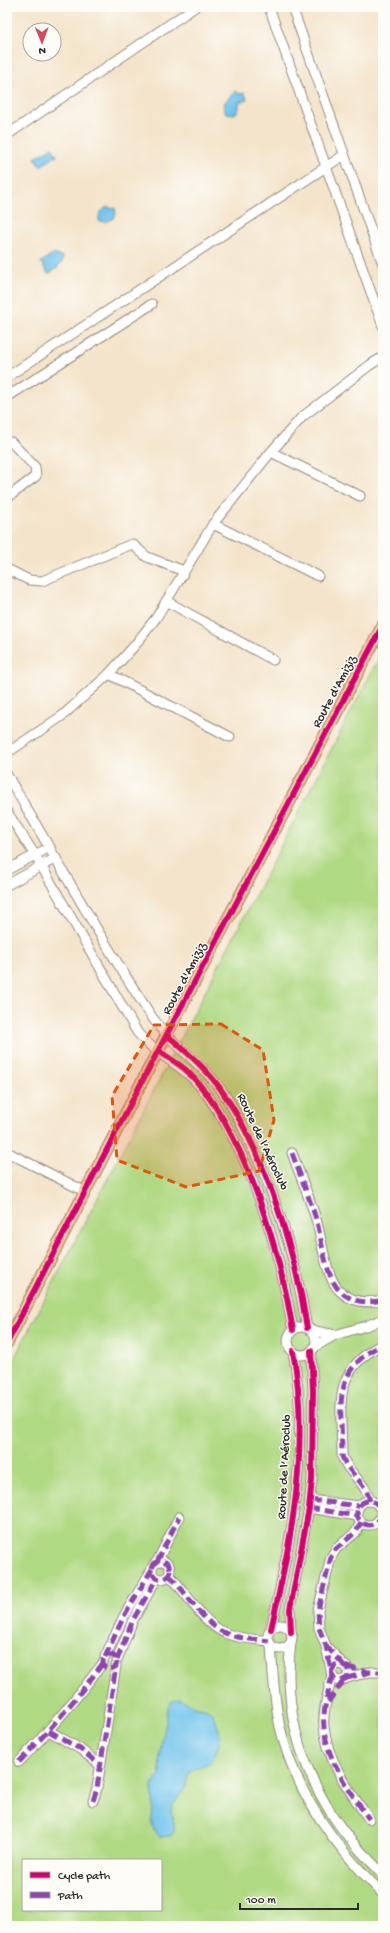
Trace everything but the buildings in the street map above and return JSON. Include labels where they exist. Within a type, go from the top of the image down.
[{"type":"main road","name":"Route d'Amiziz","points":[[7,1344],[167,1035],[383,625]]},
{"type":"street","points":[[7,135],[195,7]]},
{"type":"street","points":[[269,7],[383,326]]},
{"type":"street","points":[[292,7],[383,264]]},
{"type":"street","points":[[7,377],[344,155]]},
{"type":"street","points":[[7,397],[152,304]]},
{"type":"street","points":[[7,753],[62,716],[109,674],[135,645],[166,602],[213,524],[271,452],[302,417],[370,365],[383,357]]},
{"type":"street","points":[[7,441],[12,442],[36,467],[36,476],[7,498]]},
{"type":"street","points":[[271,452],[360,496]]},
{"type":"street","points":[[213,524],[318,576]]},
{"type":"street","points":[[7,569],[29,580],[42,581],[132,544],[147,557],[184,571]]},
{"type":"street","points":[[166,602],[273,660]]},
{"type":"street","points":[[109,674],[230,737]]},
{"type":"street","name":"Route de l’Aéroclub","points":[[7,775],[138,995],[167,1035],[208,1073],[224,1094],[254,1150],[273,1196],[292,1254],[309,1329]]},
{"type":"street","name":"Route de l’Aéroclub","points":[[7,812],[34,855],[137,1032],[144,1041],[185,1070],[199,1084],[226,1125],[240,1154],[270,1232],[293,1330]]},
{"type":"street","points":[[7,870],[50,847]]},
{"type":"street","points":[[7,885],[56,858]]},
{"type":"street","points":[[7,1152],[86,1192]]},
{"type":"street","points":[[292,1153],[316,1219],[331,1277],[337,1288],[352,1300],[363,1302],[383,1300]]},
{"type":"street","points":[[336,1335],[299,1327],[293,1330],[288,1339],[288,1343],[293,1351],[302,1354],[336,1335],[383,1319]]},
{"type":"street","points":[[309,1329],[316,1340],[312,1349]]},
{"type":"street","points":[[370,1501],[363,1484],[348,1469],[342,1456],[342,1396],[347,1374],[354,1365],[363,1355],[383,1344]]},
{"type":"street","name":"Route de l’Aéroclub","points":[[291,1642],[290,1609],[309,1504],[313,1436],[312,1349]]},
{"type":"street","name":"Route de l’Aéroclub","points":[[293,1351],[299,1393],[297,1494],[289,1548],[270,1637],[274,1693],[280,1727],[291,1763],[306,1796],[323,1825],[344,1852],[383,1894]]},
{"type":"street","points":[[370,1501],[376,1503],[381,1513],[371,1524],[309,1504],[359,1506],[364,1502],[370,1501]]},
{"type":"street","points":[[359,1506],[359,1519],[356,1532],[336,1549],[327,1570],[317,1619],[326,1646],[331,1674],[335,1680],[345,1679],[370,1672]]},
{"type":"street","points":[[19,1762],[49,1731],[77,1698],[104,1660],[124,1616],[155,1566],[179,1516]]},
{"type":"street","points":[[157,1578],[154,1576],[155,1566],[162,1561],[169,1566],[169,1574],[201,1612],[219,1629],[236,1636],[253,1639],[270,1637],[281,1625],[291,1632]]},
{"type":"street","points":[[157,1578],[164,1578],[169,1574]]},
{"type":"street","points":[[93,1802],[97,1788],[117,1663],[133,1620],[157,1578]]},
{"type":"street","points":[[270,1637],[282,1649],[291,1642]]},
{"type":"street","points":[[291,1642],[288,1666],[288,1693],[294,1725],[304,1759],[318,1791],[334,1817],[355,1845],[383,1874]]},
{"type":"street","points":[[326,1646],[349,1672],[327,1704]]},
{"type":"street","points":[[104,1660],[109,1669],[117,1663]]},
{"type":"street","points":[[369,1819],[341,1776],[331,1752],[324,1726],[331,1674],[335,1665],[370,1672],[383,1672]]},
{"type":"street","points":[[49,1731],[80,1749],[100,1765]]},
{"type":"highlighted area","points":[[221,1024],[263,1050],[274,1120],[259,1171],[186,1187],[117,1160],[112,1096],[154,1025]]},
{"type":"green space","points":[[383,650],[383,1926],[7,1926],[7,1372]]},
{"type":"water","points":[[235,91],[241,94],[244,93],[247,100],[239,102],[239,109],[235,114],[226,113],[224,108],[225,102]]},
{"type":"water","points":[[52,147],[57,156],[40,166],[35,158]]},
{"type":"water","points":[[107,207],[115,208],[116,214],[109,221],[99,221],[100,213]]},
{"type":"water","points":[[53,254],[63,257],[62,263],[57,266],[58,268],[48,274],[41,262]]},
{"type":"water","points":[[180,1699],[196,1707],[206,1708],[213,1713],[219,1730],[220,1739],[216,1752],[210,1763],[194,1769],[189,1773],[185,1788],[173,1805],[172,1812],[175,1829],[171,1836],[160,1837],[154,1830],[152,1824],[152,1785],[160,1775],[160,1749],[167,1712],[171,1702]]},
{"type":"marked path","points":[[292,1153],[316,1219],[327,1266],[334,1283],[338,1289],[353,1299],[364,1302],[383,1300]]},
{"type":"marked path","points":[[370,1501],[365,1488],[348,1468],[342,1456],[341,1405],[347,1378],[354,1366],[366,1354],[383,1344]]},
{"type":"marked path","points":[[310,1500],[359,1506]]},
{"type":"marked path","points":[[369,1501],[377,1505],[381,1513],[377,1521],[369,1525],[361,1521],[357,1513],[361,1505],[369,1501]]},
{"type":"marked path","points":[[309,1508],[357,1516]]},
{"type":"marked path","points":[[157,1562],[179,1517]]},
{"type":"marked path","points":[[331,1672],[335,1665],[341,1664],[347,1667],[349,1673],[347,1678],[341,1681],[335,1680],[332,1675],[326,1646],[319,1628],[318,1610],[331,1557],[336,1549],[356,1532],[361,1522]]},
{"type":"marked path","points":[[161,1561],[167,1564],[170,1570],[167,1576],[161,1579],[155,1576],[152,1570],[155,1564],[161,1561]]},
{"type":"marked path","points":[[105,1657],[124,1616],[152,1569]]},
{"type":"marked path","points":[[169,1575],[201,1614],[216,1628],[225,1633],[236,1636],[269,1641]]},
{"type":"marked path","points":[[117,1660],[133,1620],[157,1578]]},
{"type":"marked path","points":[[326,1646],[344,1665]]},
{"type":"marked path","points":[[107,1655],[113,1655],[117,1659],[117,1662],[117,1665],[113,1669],[107,1669],[103,1665],[103,1659],[107,1655]]},
{"type":"marked path","points":[[19,1762],[63,1714],[103,1663]]},
{"type":"marked path","points":[[93,1801],[97,1788],[116,1666]]},
{"type":"marked path","points":[[347,1667],[368,1672]]},
{"type":"marked path","points":[[347,1678],[370,1672],[383,1672]]},
{"type":"marked path","points":[[332,1675],[324,1715],[326,1740],[340,1776],[369,1819]]},
{"type":"marked path","points":[[328,1702],[344,1680]]},
{"type":"marked path","points":[[49,1731],[80,1749],[100,1765]]},
{"type":"cycle path","points":[[7,1343],[148,1070],[383,625]]},
{"type":"cycle path","points":[[167,1035],[212,1078],[224,1094],[253,1146],[266,1176],[287,1238],[302,1299],[307,1328]]},
{"type":"cycle path","points":[[159,1051],[186,1070],[207,1094],[225,1123],[242,1156],[269,1228],[279,1264],[293,1330]]},
{"type":"cycle path","points":[[271,1629],[292,1526],[299,1456],[300,1421],[298,1386],[293,1351]]},
{"type":"cycle path","points":[[291,1632],[290,1609],[309,1508],[312,1479],[313,1391],[311,1351]]}]
